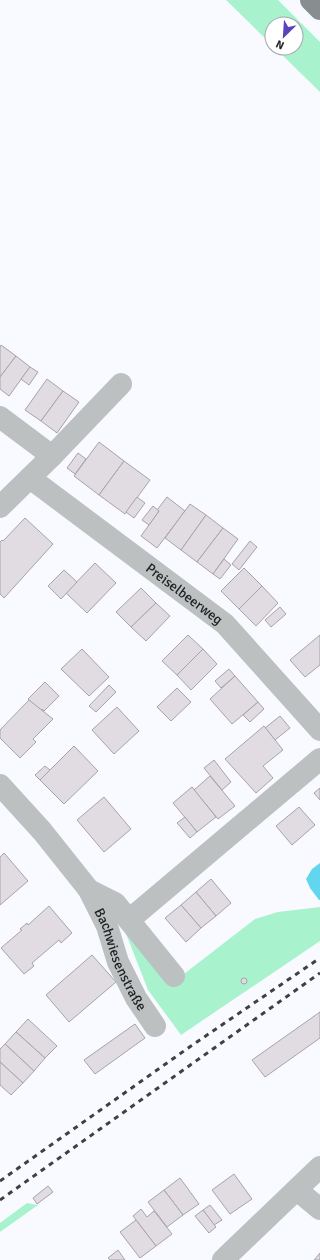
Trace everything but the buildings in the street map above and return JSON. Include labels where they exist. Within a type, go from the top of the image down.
[{"type":"main road","points":[[311,0],[320,9]]},
{"type":"street","points":[[0,507],[52,456],[121,384]]},
{"type":"street","points":[[0,417],[52,456]]},
{"type":"street","name":"Preiselbeerweg","points":[[30,478],[225,624],[320,730]]},
{"type":"street","points":[[129,920],[320,759]]},
{"type":"street","name":"Bachwiesenstraße","points":[[0,785],[42,831],[89,890],[107,926],[118,962],[125,977],[136,998],[155,1026]]},
{"type":"street","name":"Bachwiesenstraße","points":[[89,890],[115,903],[174,976]]},
{"type":"street","points":[[223,1260],[320,1167]]},
{"type":"street","points":[[297,1190],[320,1209]]},
{"type":"green space","points":[[226,0],[278,0],[294,16],[264,16],[264,37]]},
{"type":"green space","points":[[304,26],[320,42],[320,92],[283,56],[304,56]]},
{"type":"green space","points":[[320,907],[320,941],[181,1035],[148,990],[121,921],[171,984],[255,919],[278,912]]},
{"type":"green space","points":[[27,1203],[38,1205],[0,1232],[0,1223]]},
{"type":"water","points":[[320,863],[319,900],[310,888],[306,879],[312,869]]},
{"type":"railway","points":[[0,1181],[191,1046],[320,958]]},
{"type":"railway","points":[[0,1200],[320,973]]}]
